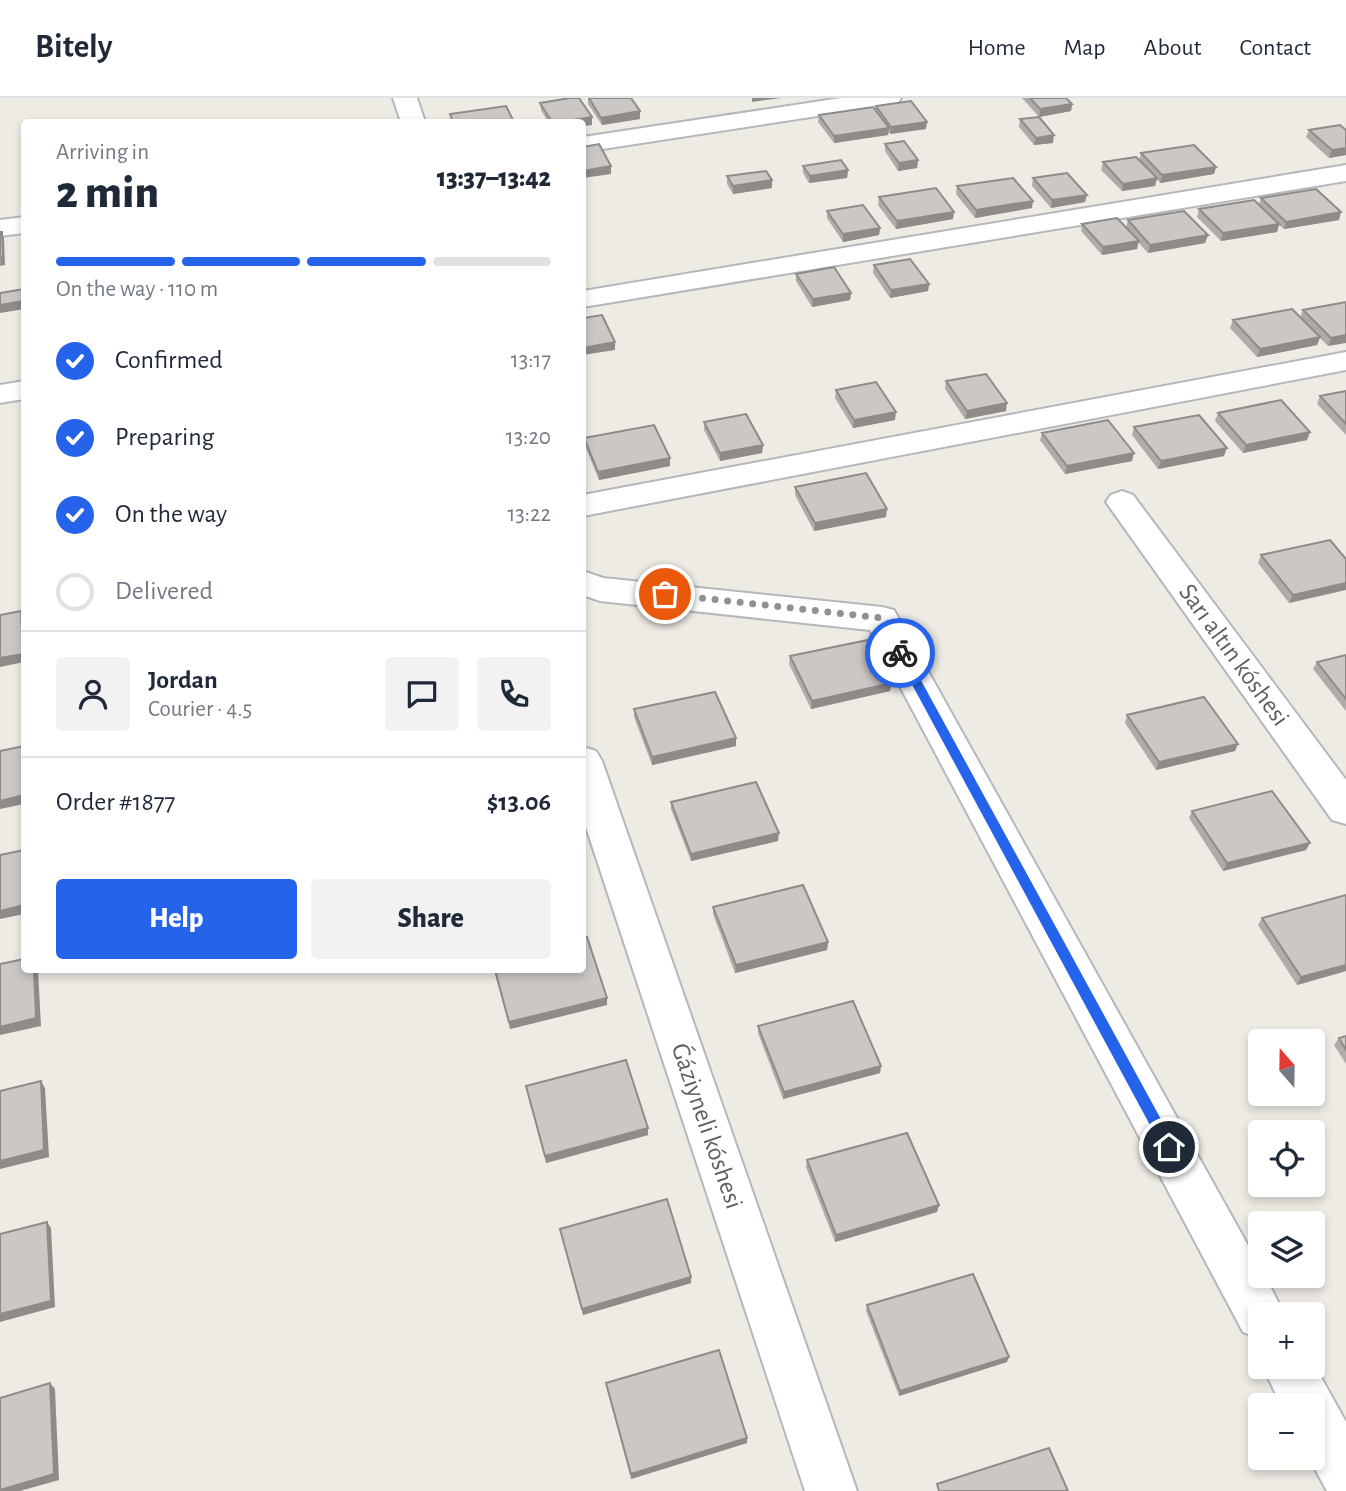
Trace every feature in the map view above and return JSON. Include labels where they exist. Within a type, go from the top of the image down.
[{"type":"street","points":[[405,98],[412,119]]},
{"type":"street","points":[[586,145],[889,98]]},
{"type":"street","points":[[586,299],[1346,173]]},
{"type":"street","points":[[0,228],[21,225]]},
{"type":"street","points":[[586,505],[1346,360]]},
{"type":"street","points":[[0,394],[21,390]]},
{"type":"street","name":"Sarı altın kóshesi","points":[[1122,502],[1346,809]]},
{"type":"street","points":[[586,584],[600,589],[882,618],[1253,1302]]},
{"type":"street","name":"Ǵáziyneli kóshesi","points":[[586,770],[831,1491]]},
{"type":"street","points":[[1325,1436],[1346,1474]]},
{"type":"building","points":[[579,98],[592,117],[550,119],[540,103]]},
{"type":"building","points":[[589,98],[631,98],[640,111],[601,118]]},
{"type":"building","points":[[1030,98],[1066,98],[1072,104],[1040,109]]},
{"type":"building","points":[[911,101],[927,122],[891,127],[876,106]]},
{"type":"building","points":[[506,106],[512,119],[452,119],[450,114]]},
{"type":"building","points":[[873,107],[889,128],[834,136],[819,115]]},
{"type":"building","points":[[1039,117],[1054,135],[1036,138],[1020,119]]},
{"type":"building","points":[[1340,125],[1346,130],[1346,148],[1332,150],[1309,130]]},
{"type":"building","points":[[904,141],[918,160],[899,163],[885,144]]},
{"type":"building","points":[[599,144],[611,166],[586,170],[586,146]]},
{"type":"building","points":[[1194,145],[1216,167],[1162,175],[1141,153]]},
{"type":"building","points":[[1136,157],[1157,178],[1123,184],[1103,162]]},
{"type":"building","points":[[841,160],[848,170],[810,176],[803,166]]},
{"type":"building","points":[[766,171],[772,180],[733,186],[727,176]]},
{"type":"building","points":[[1067,173],[1087,195],[1052,200],[1033,178]]},
{"type":"building","points":[[1013,178],[1033,201],[976,210],[957,186]]},
{"type":"building","points":[[936,188],[954,212],[897,221],[879,197]]},
{"type":"building","points":[[1316,189],[1341,212],[1286,222],[1261,198]]},
{"type":"building","points":[[1254,200],[1279,224],[1223,233],[1199,209]]},
{"type":"building","points":[[863,205],[880,228],[843,234],[827,211]]},
{"type":"building","points":[[1184,211],[1208,235],[1150,245],[1128,220]]},
{"type":"building","points":[[1117,218],[1139,241],[1103,247],[1082,224]]},
{"type":"building","points":[[0,232],[3,257],[0,258]]},
{"type":"building","points":[[910,259],[929,284],[891,290],[874,265]]},
{"type":"building","points":[[834,267],[851,293],[813,299],[796,274]]},
{"type":"building","points":[[21,290],[21,302],[0,305],[0,293]]},
{"type":"building","points":[[1346,302],[1346,335],[1331,338],[1303,310]]},
{"type":"building","points":[[1292,309],[1320,337],[1260,349],[1233,320]]},
{"type":"building","points":[[602,315],[615,342],[586,347],[586,318]]},
{"type":"building","points":[[986,374],[1007,403],[967,411],[946,381]]},
{"type":"building","points":[[876,382],[896,412],[854,420],[836,390]]},
{"type":"building","points":[[1346,391],[1346,424],[1320,396]]},
{"type":"building","points":[[1281,400],[1310,432],[1246,445],[1218,413]]},
{"type":"building","points":[[746,414],[763,445],[720,453],[704,422]]},
{"type":"building","points":[[1199,415],[1227,448],[1161,461],[1134,427]]},
{"type":"building","points":[[1108,420],[1134,453],[1067,466],[1042,433]]},
{"type":"building","points":[[654,425],[670,458],[598,472],[586,438]]},
{"type":"building","points":[[866,473],[887,509],[815,523],[795,487]]},
{"type":"building","points":[[1330,540],[1346,559],[1346,583],[1293,595],[1261,555]]},
{"type":"building","points":[[21,611],[21,654],[0,658],[0,615]]},
{"type":"building","points":[[868,640],[892,683],[812,701],[790,656]]},
{"type":"building","points":[[1346,655],[1346,699],[1317,662]]},
{"type":"building","points":[[715,692],[736,738],[652,757],[634,709]]},
{"type":"building","points":[[1204,697],[1238,744],[1159,762],[1127,715]]},
{"type":"building","points":[[21,747],[21,796],[0,801],[0,751]]},
{"type":"building","points":[[756,782],[779,833],[691,854],[671,802]]},
{"type":"building","points":[[1272,791],[1310,843],[1227,863],[1192,811]]},
{"type":"building","points":[[21,851],[21,906],[0,911],[0,855]]},
{"type":"building","points":[[803,885],[828,942],[736,965],[713,907]]},
{"type":"building","points":[[1346,895],[1346,965],[1301,977],[1262,918]]},
{"type":"building","points":[[586,938],[607,998],[509,1022],[496,973],[586,973]]},
{"type":"building","points":[[21,960],[21,973],[34,973],[36,1018],[0,1027],[0,964]]},
{"type":"building","points":[[853,1001],[881,1066],[784,1092],[758,1026]]},
{"type":"building","points":[[1346,1036],[1346,1050],[1339,1038]]},
{"type":"building","points":[[626,1060],[648,1128],[545,1156],[526,1086]]},
{"type":"building","points":[[41,1081],[44,1150],[0,1161],[0,1091]]},
{"type":"building","points":[[907,1133],[939,1205],[836,1235],[807,1160]]},
{"type":"building","points":[[667,1199],[691,1277],[582,1309],[560,1229]]},
{"type":"building","points":[[47,1222],[51,1301],[0,1314],[0,1234]]},
{"type":"building","points":[[973,1274],[1009,1357],[900,1391],[867,1305]]},
{"type":"building","points":[[719,1350],[747,1438],[631,1474],[606,1383]]},
{"type":"building","points":[[50,1383],[54,1474],[0,1490],[0,1398]]},
{"type":"building","points":[[1049,1448],[1068,1491],[939,1491],[937,1484]]},
{"type":"way so far","points":[[665,594],[882,618],[900,653]]},
{"type":"route","points":[[900,653],[1169,1147]]}]
